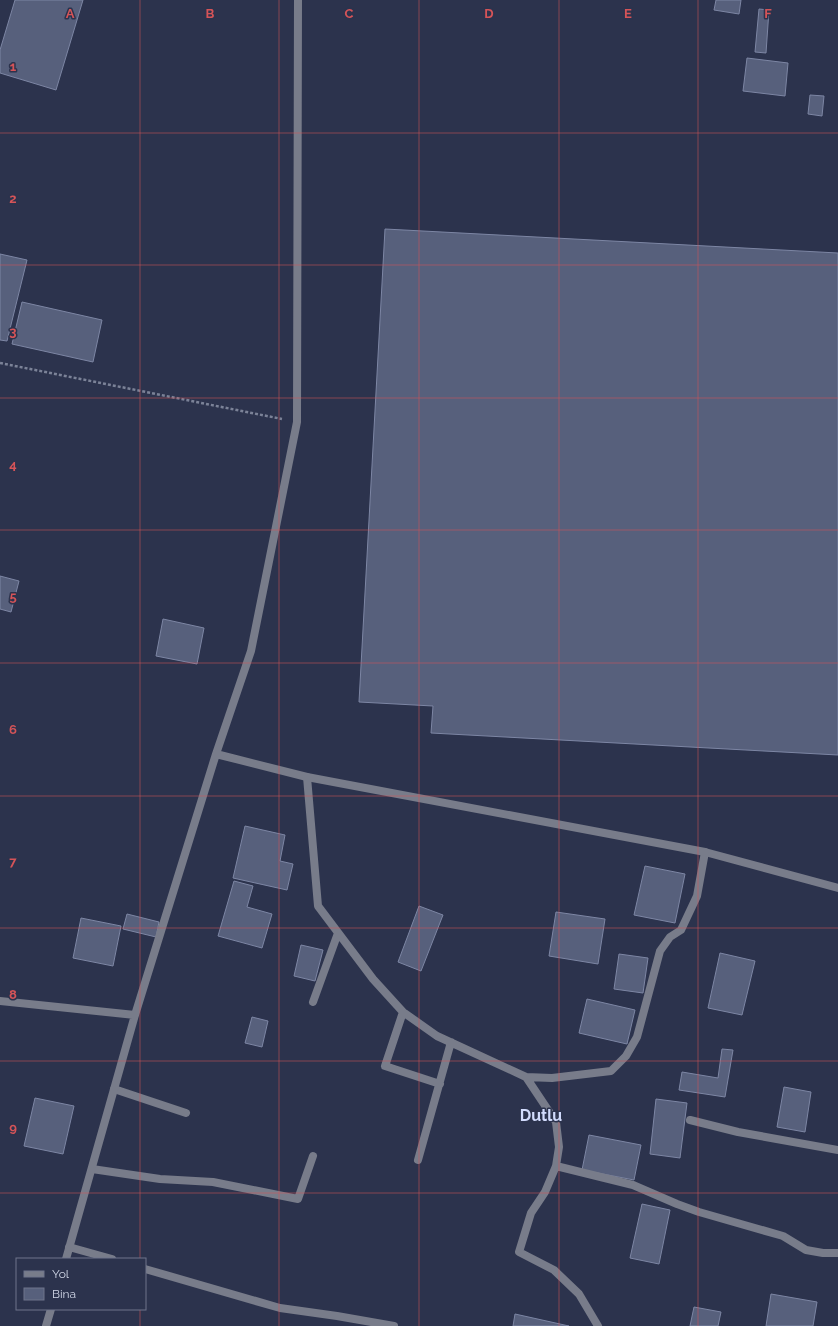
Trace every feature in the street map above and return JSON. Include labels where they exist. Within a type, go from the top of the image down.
[{"type":"street","points":[[66,1258],[135,1015],[216,754],[251,651],[297,422],[298,0]]},
{"type":"street","points":[[216,754],[307,777],[705,852],[838,888]]},
{"type":"street","points":[[307,777],[318,906],[373,979],[403,1012],[437,1036],[526,1077],[552,1078],[611,1071],[626,1056],[637,1037],[660,951],[670,937],[681,930],[697,896],[705,852]]},
{"type":"street","points":[[313,1002],[338,933]]},
{"type":"street","points":[[0,1001],[135,1015]]},
{"type":"street","points":[[403,1012],[385,1066],[440,1084]]},
{"type":"street","points":[[418,1160],[451,1042]]},
{"type":"street","points":[[526,1077],[556,1122],[559,1147],[556,1166],[545,1192],[531,1213],[519,1252],[554,1270],[579,1294],[598,1326]]},
{"type":"street","points":[[114,1089],[186,1113]]},
{"type":"street","points":[[690,1120],[738,1132],[838,1150]]},
{"type":"street","points":[[92,1169],[160,1179],[213,1182],[298,1199],[313,1156]]},
{"type":"street","points":[[556,1166],[633,1185],[698,1212],[783,1236],[806,1250],[823,1253],[838,1253]]},
{"type":"street","points":[[69,1247],[108,1258]]},
{"type":"street","points":[[146,1269],[280,1308],[394,1326]]},
{"type":"street","points":[[46,1326],[51,1310]]},
{"type":"path","points":[[0,363],[297,422]]},
{"type":"building","points":[[15,0],[83,0],[56,90],[0,73],[0,50]]},
{"type":"building","points":[[716,0],[741,0],[739,14],[714,10]]},
{"type":"building","points":[[759,9],[769,10],[766,53],[755,52]]},
{"type":"building","points":[[747,58],[788,63],[785,96],[743,91]]},
{"type":"building","points":[[810,95],[824,96],[822,116],[808,114]]},
{"type":"building","points":[[385,229],[838,253],[838,755],[431,733],[433,706],[359,702]]},
{"type":"building","points":[[0,254],[27,260],[7,341],[0,340]]},
{"type":"building","points":[[22,302],[102,320],[93,362],[12,344]]},
{"type":"building","points":[[0,576],[19,581],[11,612],[0,609]]},
{"type":"building","points":[[163,619],[204,628],[197,664],[156,656]]},
{"type":"building","points":[[245,826],[285,835],[280,861],[293,864],[287,890],[233,878]]},
{"type":"building","points":[[645,866],[685,874],[675,923],[634,915]]},
{"type":"building","points":[[234,881],[253,886],[247,907],[272,914],[262,948],[218,936]]},
{"type":"building","points":[[419,906],[443,915],[421,971],[398,962]]},
{"type":"building","points":[[556,912],[605,919],[598,964],[549,956]]},
{"type":"building","points":[[127,914],[159,922],[156,937],[123,929]]},
{"type":"building","points":[[81,918],[121,926],[113,966],[73,958]]},
{"type":"building","points":[[301,945],[323,950],[315,981],[294,976]]},
{"type":"building","points":[[720,953],[755,961],[742,1015],[708,1008]]},
{"type":"building","points":[[619,954],[648,958],[643,993],[614,989]]},
{"type":"building","points":[[587,999],[635,1010],[627,1044],[579,1033]]},
{"type":"building","points":[[252,1017],[268,1021],[262,1047],[245,1043]]},
{"type":"building","points":[[722,1049],[733,1050],[725,1097],[679,1090],[682,1072],[718,1078]]},
{"type":"building","points":[[784,1087],[811,1092],[805,1132],[777,1127]]},
{"type":"building","points":[[35,1098],[74,1106],[63,1154],[24,1146]]},
{"type":"building","points":[[656,1099],[687,1103],[680,1158],[650,1154]]},
{"type":"building","points":[[589,1135],[641,1145],[634,1180],[582,1170]]},
{"type":"building","points":[[642,1204],[670,1210],[659,1264],[630,1258]]},
{"type":"building","points":[[771,1294],[817,1302],[813,1326],[766,1326]]},
{"type":"building","points":[[694,1307],[721,1312],[718,1326],[690,1326]]},
{"type":"building","points":[[515,1314],[569,1326],[513,1326]]},
{"type":"district","name":"Dutlu","points":[[541,1115]]}]
